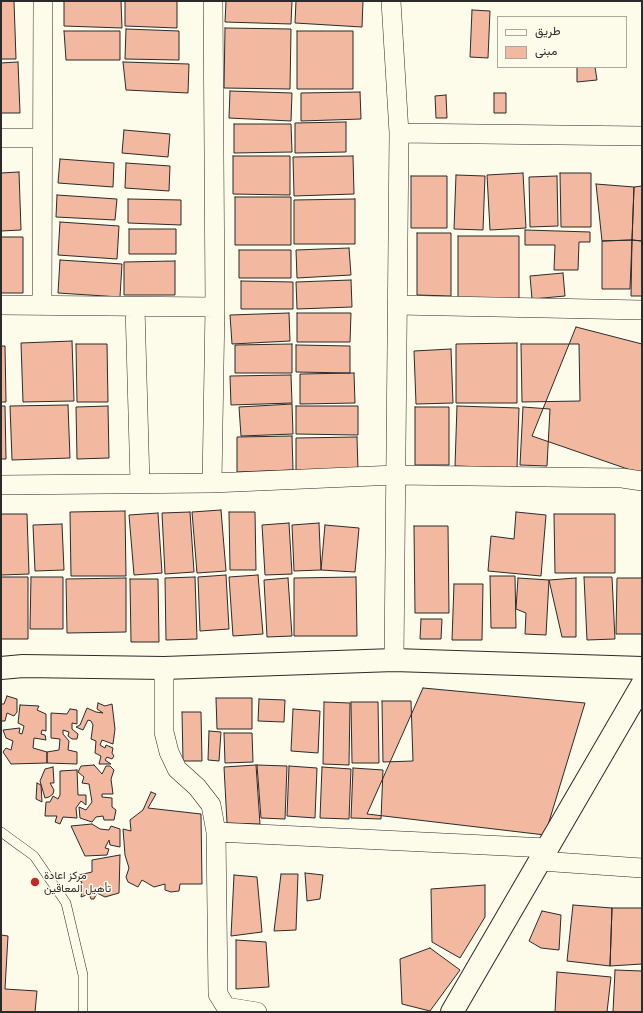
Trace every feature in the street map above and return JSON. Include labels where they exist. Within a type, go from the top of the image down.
[{"type":"street","points":[[42,306],[43,1]]},
{"type":"street","points":[[212,1],[215,307],[212,483]]},
{"type":"street","points":[[391,1],[399,133],[394,660]]},
{"type":"street","points":[[399,133],[642,136]]},
{"type":"street","points":[[1,138],[42,138]]},
{"type":"street","points":[[1,305],[215,307]]},
{"type":"street","points":[[397,305],[642,310]]},
{"type":"street","points":[[136,306],[140,483]]},
{"type":"street","points":[[1,485],[212,483],[396,475],[622,478],[642,481]]},
{"type":"street","points":[[1,668],[23,666],[164,668],[394,660],[642,668]]},
{"type":"street","points":[[164,668],[164,732],[169,752],[177,769],[197,787],[211,805],[216,832],[218,994],[226,1007],[257,1012]]},
{"type":"street","points":[[452,1012],[642,685]]},
{"type":"street","points":[[216,832],[544,855],[642,868]]},
{"type":"lane","points":[[1,832],[34,856],[66,903],[83,975],[83,1012]]},
{"type":"building","points":[[1,1],[14,1],[16,59],[1,59]]},
{"type":"building","points":[[64,1],[121,1],[122,28],[64,26]]},
{"type":"building","points":[[125,1],[177,1],[177,28],[125,26]]},
{"type":"building","points":[[226,1],[292,1],[291,24],[225,22]]},
{"type":"building","points":[[296,1],[363,1],[362,27],[295,23]]},
{"type":"building","points":[[472,10],[490,11],[488,58],[470,57]]},
{"type":"building","points":[[225,28],[291,29],[290,89],[224,88]]},
{"type":"building","points":[[126,29],[179,31],[179,60],[125,59]]},
{"type":"building","points":[[64,31],[120,31],[120,60],[66,60]]},
{"type":"building","points":[[297,31],[353,31],[353,89],[297,89]]},
{"type":"building","points":[[18,62],[20,113],[1,113],[1,63]]},
{"type":"building","points":[[123,62],[189,64],[188,93],[126,90]]},
{"type":"building","points":[[577,68],[595,68],[597,80],[577,82]]},
{"type":"building","points":[[230,91],[292,93],[291,121],[229,118]]},
{"type":"building","points":[[360,92],[361,119],[301,121],[301,93]]},
{"type":"building","points":[[494,93],[506,93],[506,113],[494,113]]},
{"type":"building","points":[[446,95],[447,118],[436,118],[435,96]]},
{"type":"building","points":[[346,122],[346,152],[295,153],[295,123]]},
{"type":"building","points":[[234,124],[291,124],[292,152],[234,153]]},
{"type":"building","points":[[124,130],[170,134],[168,157],[122,153]]},
{"type":"building","points":[[233,156],[290,156],[290,195],[233,194]]},
{"type":"building","points":[[353,156],[354,194],[294,196],[293,157]]},
{"type":"building","points":[[60,159],[114,163],[113,187],[58,183]]},
{"type":"building","points":[[126,163],[170,166],[169,191],[125,188]]},
{"type":"building","points":[[19,172],[21,230],[1,231],[1,173]]},
{"type":"building","points":[[523,173],[526,228],[490,230],[487,175]]},
{"type":"building","points":[[560,173],[591,173],[591,227],[561,227]]},
{"type":"building","points":[[456,175],[485,176],[483,230],[454,229]]},
{"type":"building","points":[[411,176],[447,176],[447,228],[411,228]]},
{"type":"building","points":[[557,176],[558,226],[530,227],[529,177]]},
{"type":"building","points":[[596,184],[634,187],[632,240],[602,241]]},
{"type":"building","points":[[642,186],[642,241],[632,240],[634,187]]},
{"type":"building","points":[[57,195],[117,199],[115,220],[56,217]]},
{"type":"building","points":[[235,197],[291,197],[291,245],[235,245]]},
{"type":"building","points":[[128,199],[181,200],[181,225],[128,223]]},
{"type":"building","points":[[355,199],[355,244],[294,244],[294,200]]},
{"type":"building","points":[[60,222],[119,226],[117,259],[58,255]]},
{"type":"building","points":[[129,229],[176,229],[176,254],[129,254]]},
{"type":"building","points":[[525,230],[590,232],[590,242],[579,242],[578,270],[554,270],[555,245],[525,245]]},
{"type":"building","points":[[417,233],[451,233],[451,296],[417,295]]},
{"type":"building","points":[[458,236],[519,236],[519,302],[458,301]]},
{"type":"building","points":[[1,237],[23,237],[23,293],[1,293]]},
{"type":"building","points":[[632,240],[642,241],[642,296],[631,296]]},
{"type":"building","points":[[632,240],[630,289],[602,289],[602,241]]},
{"type":"building","points":[[349,248],[351,275],[297,278],[296,250]]},
{"type":"building","points":[[239,250],[291,250],[291,278],[239,278]]},
{"type":"building","points":[[60,260],[122,264],[120,297],[58,293]]},
{"type":"building","points":[[175,261],[175,295],[124,295],[124,262]]},
{"type":"building","points":[[563,273],[565,296],[532,299],[530,276]]},
{"type":"building","points":[[351,280],[352,307],[297,309],[296,282]]},
{"type":"building","points":[[241,281],[293,282],[293,309],[241,309]]},
{"type":"building","points":[[289,313],[290,341],[232,344],[230,315]]},
{"type":"building","points":[[297,313],[351,313],[350,342],[297,342]]},
{"type":"building","points":[[576,327],[642,344],[642,474],[532,436]]},
{"type":"building","points":[[72,341],[74,401],[23,402],[21,343]]},
{"type":"building","points":[[517,343],[517,403],[456,403],[456,344]]},
{"type":"building","points":[[76,344],[107,344],[108,402],[77,402]]},
{"type":"building","points":[[292,344],[292,373],[235,373],[235,345]]},
{"type":"building","points":[[521,344],[579,344],[580,401],[522,402]]},
{"type":"building","points":[[296,345],[350,346],[350,373],[296,372]]},
{"type":"building","points":[[1,346],[5,346],[6,402],[1,402]]},
{"type":"building","points":[[451,349],[453,403],[416,404],[414,351]]},
{"type":"building","points":[[354,373],[355,403],[300,404],[300,374]]},
{"type":"building","points":[[291,375],[292,403],[231,405],[230,376]]},
{"type":"building","points":[[292,404],[293,434],[241,436],[239,407]]},
{"type":"building","points":[[68,405],[70,458],[12,460],[10,406]]},
{"type":"building","points":[[1,406],[5,406],[6,459],[1,459]]},
{"type":"building","points":[[108,406],[109,458],[77,459],[76,407]]},
{"type":"building","points":[[296,406],[358,406],[358,435],[296,434]]},
{"type":"building","points":[[457,406],[519,408],[517,468],[455,466]]},
{"type":"building","points":[[415,407],[449,407],[449,465],[415,465]]},
{"type":"building","points":[[523,407],[550,409],[547,466],[520,465]]},
{"type":"building","points":[[292,436],[293,470],[237,472],[237,437]]},
{"type":"building","points":[[357,437],[358,470],[296,470],[296,438]]},
{"type":"building","points":[[221,510],[226,571],[197,573],[192,512]]},
{"type":"building","points":[[125,511],[126,576],[71,576],[70,512]]},
{"type":"building","points":[[190,512],[194,572],[165,574],[162,513]]},
{"type":"building","points":[[229,512],[255,512],[256,570],[230,570]]},
{"type":"building","points":[[516,512],[546,515],[541,576],[488,571],[491,536],[514,539]]},
{"type":"building","points":[[158,513],[162,573],[134,575],[129,515]]},
{"type":"building","points":[[1,514],[27,514],[29,574],[1,575]]},
{"type":"building","points":[[554,514],[615,514],[615,573],[555,573]]},
{"type":"building","points":[[289,523],[292,574],[265,575],[262,525]]},
{"type":"building","points":[[319,523],[321,570],[294,571],[292,525]]},
{"type":"building","points":[[62,524],[64,570],[35,571],[33,525]]},
{"type":"building","points":[[325,525],[359,528],[355,572],[321,570]]},
{"type":"building","points":[[414,526],[448,526],[449,613],[415,613]]},
{"type":"building","points":[[226,575],[229,629],[200,631],[198,577]]},
{"type":"building","points":[[258,575],[263,634],[233,636],[229,577]]},
{"type":"building","points":[[490,576],[515,576],[516,628],[491,628]]},
{"type":"building","points":[[1,577],[28,577],[28,639],[1,639]]},
{"type":"building","points":[[31,577],[63,577],[63,629],[30,629]]},
{"type":"building","points":[[195,577],[197,639],[166,640],[165,578]]},
{"type":"building","points":[[356,577],[357,636],[294,636],[294,578]]},
{"type":"building","points":[[584,577],[612,577],[615,639],[587,640]]},
{"type":"building","points":[[642,577],[642,634],[616,634],[617,578]]},
{"type":"building","points":[[126,578],[126,632],[67,633],[66,579]]},
{"type":"building","points":[[288,578],[292,636],[267,637],[264,580]]},
{"type":"building","points":[[518,578],[549,580],[546,635],[525,634],[526,613],[516,609]]},
{"type":"building","points":[[576,578],[576,637],[562,637],[549,580]]},
{"type":"building","points":[[130,579],[158,579],[159,642],[131,642]]},
{"type":"building","points":[[454,584],[483,584],[482,640],[452,640]]},
{"type":"building","points":[[421,619],[442,619],[441,639],[420,639]]},
{"type":"building","points":[[423,688],[585,703],[545,835],[367,814]]},
{"type":"building","points":[[7,696],[17,699],[17,712],[14,716],[7,713],[5,721],[1,721],[1,704],[4,704]]},
{"type":"building","points":[[216,698],[252,698],[252,729],[217,729]]},
{"type":"building","points":[[259,699],[285,700],[284,722],[258,721]]},
{"type":"building","points":[[382,701],[411,701],[413,761],[383,762]]},
{"type":"building","points":[[324,702],[350,703],[349,765],[323,764]]},
{"type":"building","points":[[351,702],[378,702],[379,763],[352,763]]},
{"type":"building","points":[[98,703],[105,706],[112,704],[115,729],[113,744],[102,740],[100,745],[105,748],[106,745],[113,748],[112,753],[114,756],[112,759],[107,757],[105,760],[111,764],[99,764],[101,756],[95,753],[96,741],[91,739],[93,725],[91,721],[88,720],[83,730],[76,727],[80,725],[87,708],[103,713],[97,709]]},
{"type":"building","points":[[20,705],[39,706],[37,710],[46,714],[46,731],[42,730],[41,734],[45,735],[46,740],[34,738],[33,748],[47,752],[47,763],[11,764],[3,752],[6,748],[11,750],[13,741],[6,738],[3,730],[20,728],[19,733],[22,734],[24,726],[18,723]]},
{"type":"building","points":[[70,709],[77,710],[77,724],[72,723],[72,729],[78,734],[77,739],[72,739],[68,736],[69,732],[63,730],[63,734],[69,741],[68,750],[77,752],[77,764],[47,763],[47,752],[59,750],[60,739],[51,738],[51,713],[67,714]]},
{"type":"building","points":[[293,709],[320,711],[318,753],[291,751]]},
{"type":"building","points":[[182,712],[201,712],[202,761],[183,761]]},
{"type":"building","points":[[209,731],[221,732],[219,761],[208,760]]},
{"type":"building","points":[[224,733],[252,733],[253,762],[225,763]]},
{"type":"building","points":[[94,765],[102,774],[106,766],[110,766],[114,770],[111,779],[113,794],[102,794],[102,797],[112,798],[112,807],[116,810],[114,820],[104,820],[103,816],[96,817],[92,822],[80,818],[79,807],[86,810],[92,802],[89,784],[82,783],[84,777],[78,772],[81,766]]},
{"type":"building","points":[[256,765],[260,824],[227,823],[224,767]]},
{"type":"building","points":[[257,765],[287,766],[285,819],[261,818]]},
{"type":"building","points":[[289,766],[317,768],[315,818],[287,816]]},
{"type":"building","points":[[53,767],[54,783],[50,783],[54,790],[53,794],[45,798],[40,781],[45,769]]},
{"type":"building","points":[[322,767],[351,769],[349,819],[320,818]]},
{"type":"building","points":[[353,768],[383,770],[381,819],[351,818]]},
{"type":"building","points":[[77,770],[78,795],[86,795],[86,805],[81,801],[76,808],[77,818],[63,817],[60,824],[55,822],[57,816],[45,816],[46,802],[50,802],[53,796],[58,799],[60,795],[60,771]]},
{"type":"building","points":[[37,783],[41,785],[42,802],[36,799]]},
{"type":"building","points":[[151,792],[156,794],[148,808],[201,814],[202,884],[180,884],[179,891],[171,892],[165,890],[165,884],[154,887],[142,880],[138,887],[128,882],[126,877],[129,868],[125,855],[123,829],[131,831],[130,820],[143,810]]},
{"type":"building","points":[[92,824],[100,829],[109,830],[111,826],[120,829],[120,847],[110,845],[109,840],[105,848],[109,849],[107,855],[85,856],[71,826]]},
{"type":"building","points":[[120,855],[119,893],[105,897],[97,893],[94,899],[91,899],[89,894],[81,897],[82,891],[79,888],[82,882],[76,879],[79,875],[92,872],[92,860]]},
{"type":"building","points":[[305,873],[323,875],[320,899],[307,901]]},
{"type":"building","points":[[281,874],[298,874],[296,930],[274,931]]},
{"type":"building","points":[[234,875],[257,877],[262,932],[231,936]]},
{"type":"building","points":[[485,885],[485,917],[460,958],[432,942],[431,889]]},
{"type":"building","points":[[573,905],[612,908],[610,966],[567,961]]},
{"type":"building","points":[[612,908],[642,908],[642,964],[610,966]]},
{"type":"building","points":[[542,911],[561,915],[559,950],[541,948],[529,941]]},
{"type":"building","points":[[1,935],[8,936],[5,989],[37,991],[35,1012],[1,1012]]},
{"type":"building","points":[[236,940],[266,942],[269,987],[236,989]]},
{"type":"building","points":[[430,948],[460,970],[430,1011],[402,1004],[400,959]]},
{"type":"building","points":[[615,970],[642,971],[642,1012],[613,1012]]},
{"type":"building","points":[[557,972],[611,977],[607,1012],[555,1012]]},
{"type":"place","name":"مركز اعادة تأهيل المعاقين","points":[[35,882]]}]
